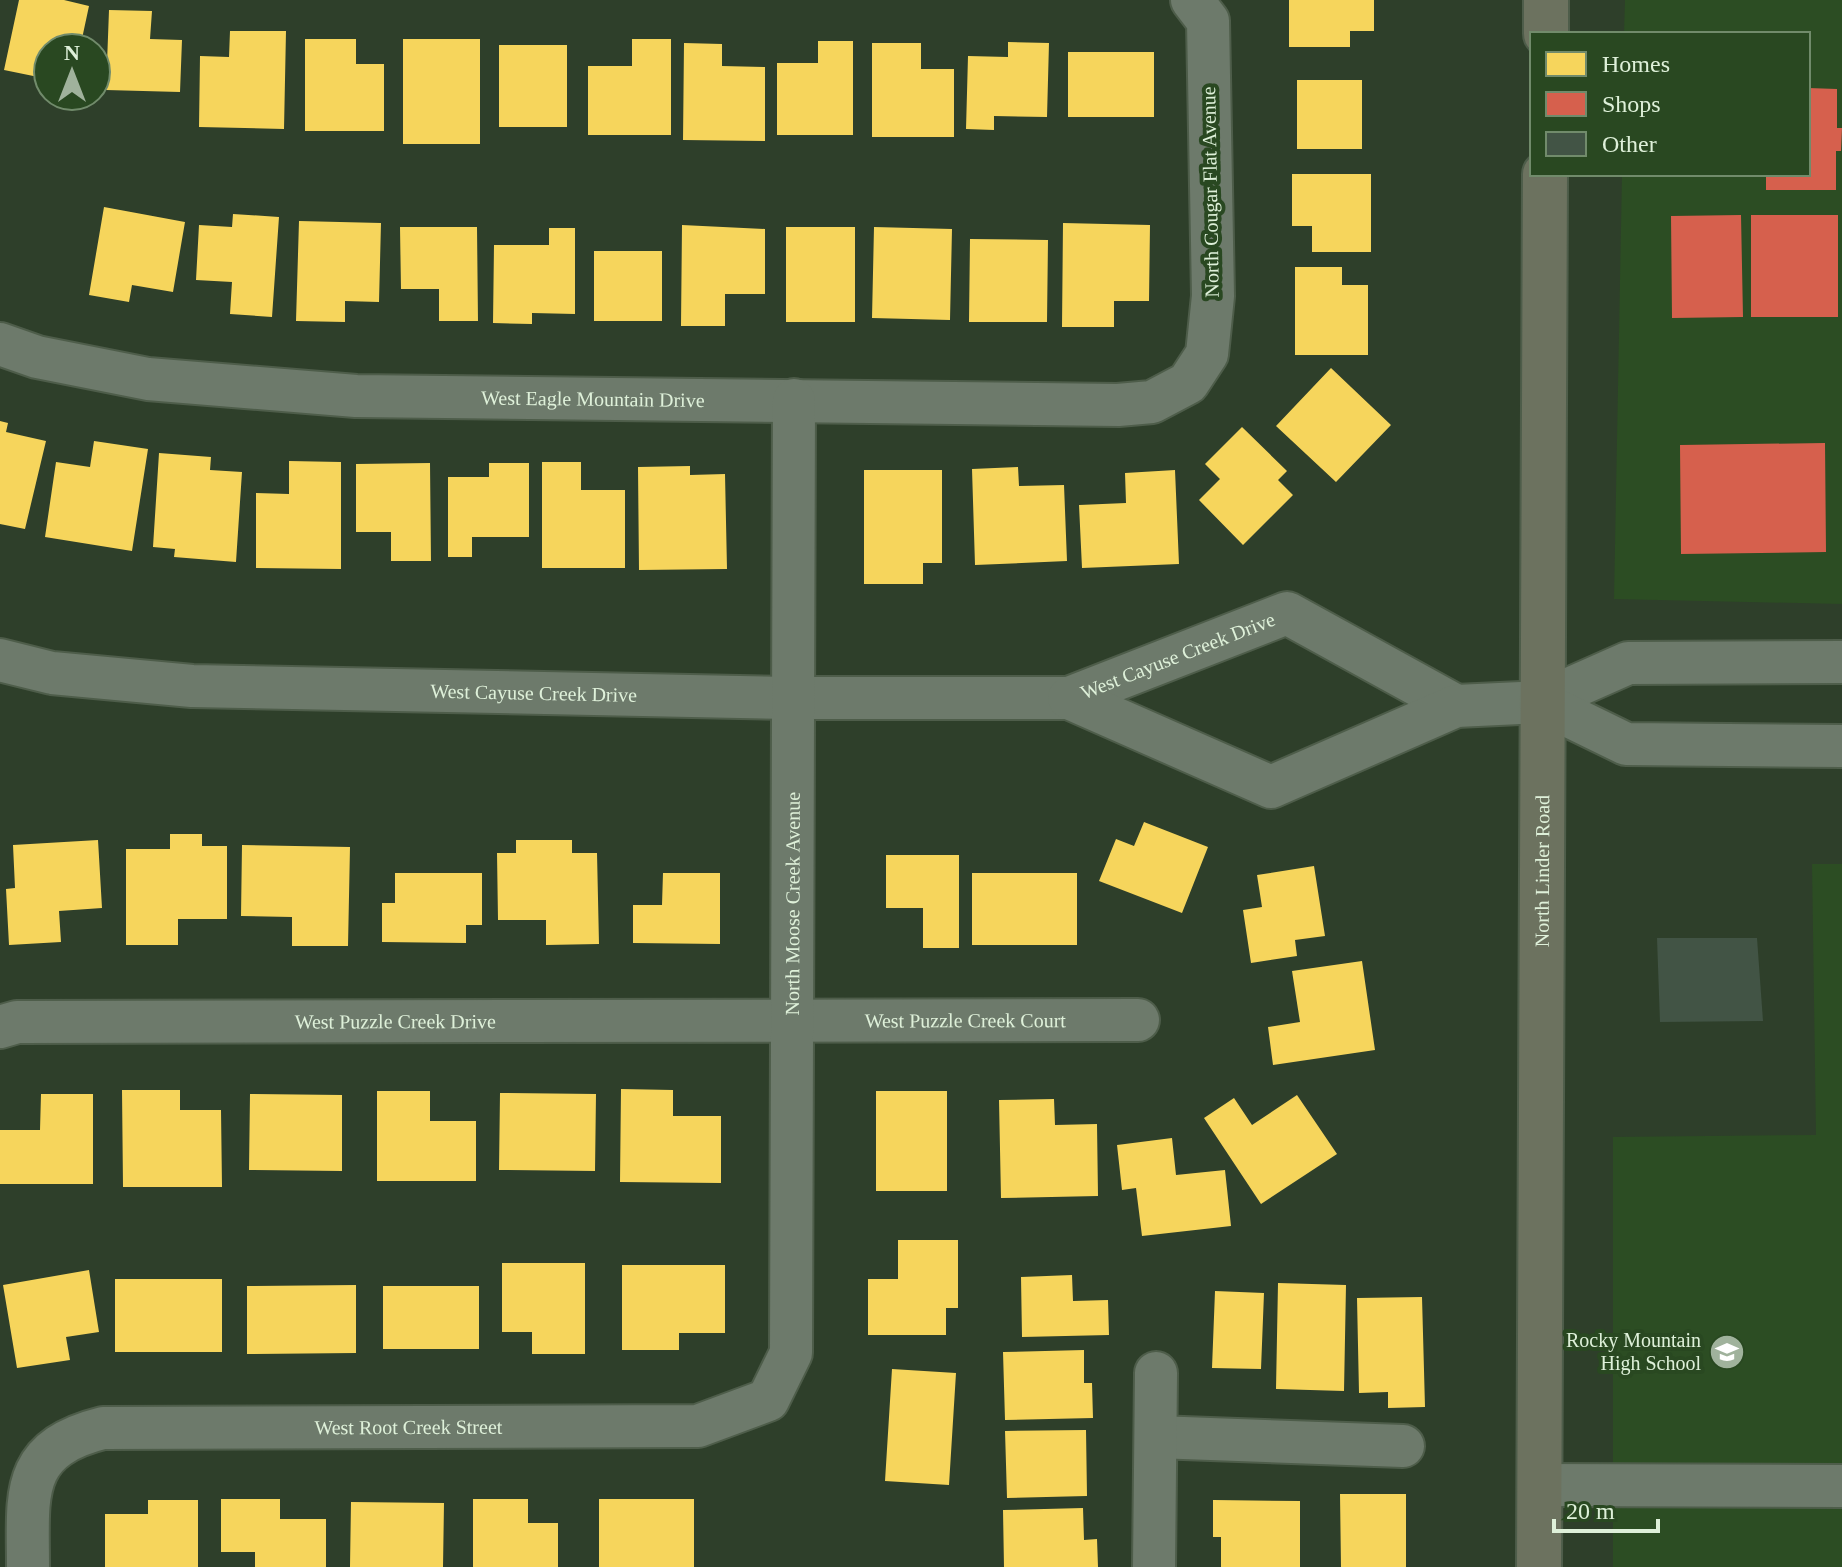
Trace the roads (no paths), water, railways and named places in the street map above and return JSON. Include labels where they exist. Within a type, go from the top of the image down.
[{"type":"main road","points":[[1546,0],[1546,32]]},
{"type":"main road","name":"North Linder Road","points":[[1539,1567],[1540,702],[1545,176]]},
{"type":"street","name":"North Cougar Flat Avenue","points":[[1188,383],[1207,354],[1213,296],[1208,21],[1192,0]]},
{"type":"street","name":"West Eagle Mountain Drive","points":[[0,344],[37,357],[148,379],[356,396],[1118,405],[1152,402],[1188,383]]},
{"type":"street","name":"North Moose Creek Avenue","points":[[768,1400],[791,1353],[794,400]]},
{"type":"street","name":"West Cayuse Creek Drive","points":[[0,660],[52,673],[192,686],[792,698],[1069,698],[1287,613],[1456,706]]},
{"type":"street","name":"West Cayuse Creek Drive","points":[[1069,698],[1271,787],[1456,706],[1540,702],[1628,663],[1842,662]]},
{"type":"street","name":"West Cayuse Creek Drive","points":[[1540,702],[1626,744],[1842,746]]},
{"type":"street","name":"West Puzzle Creek Court","points":[[793,1019],[1138,1020]]},
{"type":"street","name":"West Puzzle Creek Drive","points":[[0,1027],[32,1021],[793,1019]]},
{"type":"street","points":[[1154,1567],[1156,1373]]},
{"type":"street","name":"West Root Creek Street","points":[[28,1567],[28,1504],[34,1477],[48,1451],[76,1435],[103,1428],[698,1426],[768,1400]]},
{"type":"street","points":[[1156,1437],[1403,1446]]},
{"type":"street","points":[[1539,1485],[1842,1486]]},
{"type":"place","name":"Rocky Mountain High School","points":[[1727,1352]]}]
